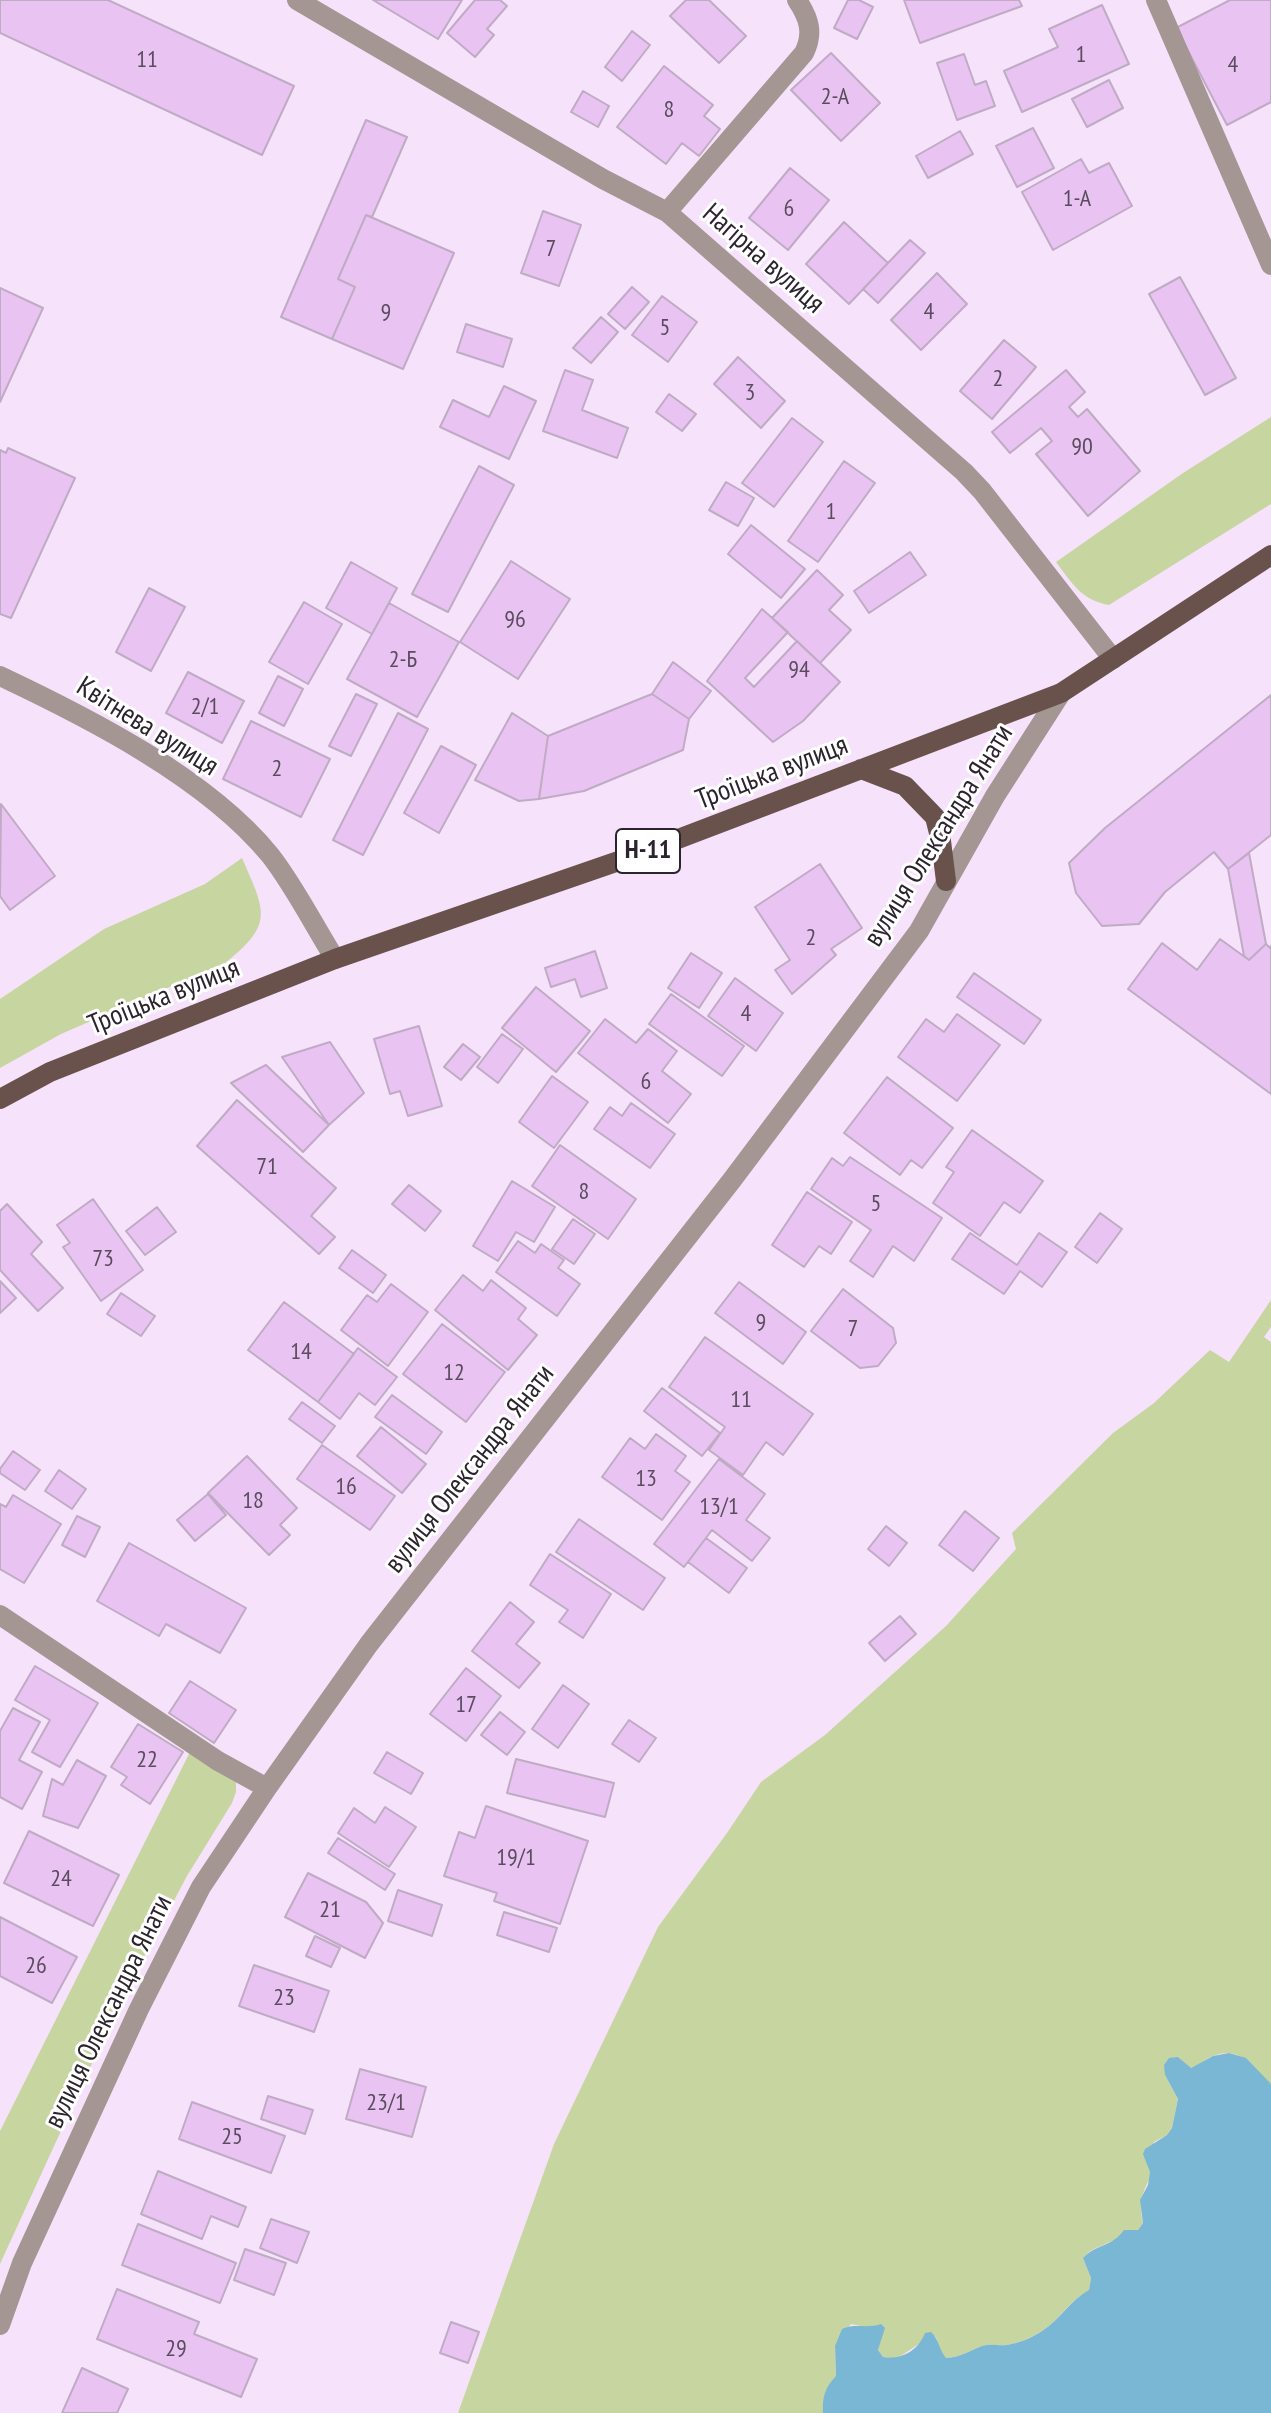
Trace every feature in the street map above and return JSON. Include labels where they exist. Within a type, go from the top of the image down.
[{"type":"main road","name":"Троїцька вулиця","points":[[0,1099],[50,1072],[335,959],[651,850],[1061,693],[1271,555]]},
{"type":"main road","points":[[861,769],[905,786],[935,817],[946,881]]},
{"type":"street","name":"Нагірна вулиця","points":[[297,0],[603,179],[667,212],[964,472],[1113,659]]},
{"type":"street","points":[[667,212],[804,53],[810,41],[809,27],[797,0]]},
{"type":"street","points":[[1156,0],[1271,265]]},
{"type":"street","name":"Квітнева вулиця","points":[[0,676],[59,704],[169,768],[225,811],[270,855],[335,959]]},
{"type":"street","name":"вулиця Олександра Янати","points":[[0,2325],[22,2263],[139,2009],[201,1887],[369,1644],[732,1180],[919,931],[995,796],[1061,693]]},
{"type":"street","points":[[0,1615],[218,1761],[267,1788]]},
{"type":"green space","points":[[1271,417],[1271,504],[1109,605],[1091,599],[1072,584],[1056,562],[1183,473]]},
{"type":"green space","points":[[242,858],[256,891],[261,916],[252,938],[225,963],[61,1034],[0,1068],[0,999],[104,929],[205,884]]},
{"type":"green space","points":[[1271,1300],[1271,1327],[1264,1337],[1271,1342],[1271,2084],[1246,2061],[1232,2053],[1213,2056],[1190,2068],[1178,2057],[1165,2075],[1178,2099],[1172,2128],[1167,2135],[1154,2142],[1149,2178],[1141,2199],[1143,2223],[1138,2230],[1128,2230],[1088,2253],[1083,2258],[1091,2278],[1089,2291],[1038,2334],[1025,2340],[1007,2345],[985,2345],[946,2358],[940,2352],[936,2337],[925,2334],[922,2342],[896,2359],[883,2357],[878,2350],[881,2339],[871,2328],[851,2324],[835,2346],[836,2377],[825,2393],[823,2413],[458,2413],[554,2144],[658,1927],[761,1782],[825,1735],[946,1626],[1016,1549],[1012,1533],[1113,1433],[1154,1403],[1210,1350],[1229,1362]]},
{"type":"green space","points":[[192,1748],[236,1782],[232,1803],[187,1876],[121,2000],[0,2264],[0,2131]]},
{"type":"water","points":[[1229,2053],[1246,2058],[1271,2084],[1271,2413],[823,2413],[825,2393],[836,2376],[835,2346],[842,2329],[881,2324],[885,2328],[878,2350],[883,2357],[890,2358],[908,2353],[918,2345],[925,2333],[931,2332],[946,2358],[985,2345],[1021,2342],[1055,2321],[1089,2290],[1091,2278],[1083,2258],[1114,2240],[1124,2230],[1138,2230],[1143,2223],[1140,2200],[1148,2185],[1150,2172],[1143,2154],[1172,2128],[1178,2099],[1165,2075],[1164,2065],[1169,2058],[1178,2057],[1191,2068],[1213,2056]]},
{"type":"building","points":[[0,0],[108,0],[294,86],[262,155],[0,33]]},
{"type":"building","points":[[373,0],[462,0],[438,39]]},
{"type":"building","points":[[475,0],[500,0],[507,6],[487,29],[494,35],[475,57],[447,33]]},
{"type":"building","points":[[686,0],[709,0],[746,36],[719,63],[670,16]]},
{"type":"building","points":[[848,0],[859,0],[873,7],[857,39],[834,28]]},
{"type":"building","points":[[904,0],[1019,0],[1022,6],[920,43]]},
{"type":"building","points":[[1230,0],[1271,0],[1271,102],[1227,125],[1176,28]]},
{"type":"building","points":[[1102,5],[1129,64],[1022,112],[1004,71],[1058,47],[1049,29]]},
{"type":"building","points":[[632,31],[650,45],[622,81],[605,67]]},
{"type":"building","points":[[831,53],[880,103],[841,141],[791,90]]},
{"type":"building","points":[[964,54],[975,85],[986,81],[995,106],[957,120],[937,63]]},
{"type":"building","points":[[664,66],[713,105],[704,116],[720,129],[699,156],[682,143],[666,164],[617,127]]},
{"type":"building","points":[[1109,80],[1123,108],[1087,127],[1072,99]]},
{"type":"building","points":[[583,91],[609,106],[598,127],[571,112]]},
{"type":"building","points":[[366,120],[407,137],[372,217],[366,215],[338,279],[355,287],[332,339],[281,317]]},
{"type":"building","points":[[1033,128],[1054,168],[1017,187],[996,146]]},
{"type":"building","points":[[960,131],[973,154],[928,178],[916,156]]},
{"type":"building","points":[[1081,159],[1089,173],[1109,163],[1132,206],[1053,250],[1022,192]]},
{"type":"building","points":[[790,168],[829,200],[788,250],[749,218]]},
{"type":"building","points":[[543,211],[581,225],[559,286],[521,273]]},
{"type":"building","points":[[366,215],[454,253],[403,369],[332,339],[355,287],[338,279]]},
{"type":"building","points":[[844,222],[888,263],[849,304],[806,264]]},
{"type":"building","points":[[910,240],[925,253],[878,303],[863,289]]},
{"type":"building","points":[[937,273],[967,304],[921,350],[891,320]]},
{"type":"building","points":[[1180,277],[1236,378],[1205,395],[1149,294]]},
{"type":"building","points":[[632,287],[649,302],[625,329],[608,314]]},
{"type":"building","points":[[0,288],[43,308],[0,402]]},
{"type":"building","points":[[662,296],[697,322],[668,362],[632,335]]},
{"type":"building","points":[[601,317],[618,332],[591,363],[573,348]]},
{"type":"building","points":[[466,324],[512,339],[503,367],[457,352]]},
{"type":"building","points":[[1004,340],[1036,367],[992,419],[960,391]]},
{"type":"building","points":[[738,357],[785,401],[761,428],[714,384]]},
{"type":"building","points":[[565,370],[593,380],[582,410],[628,428],[617,458],[543,431]]},
{"type":"building","points":[[1066,370],[1085,392],[1069,407],[1078,417],[1087,409],[1140,471],[1088,516],[1036,454],[1052,441],[1041,428],[1010,453],[992,432]]},
{"type":"building","points":[[504,386],[536,401],[509,459],[440,427],[453,400],[489,417]]},
{"type":"building","points":[[669,394],[696,414],[682,431],[656,412]]},
{"type":"building","points":[[792,418],[823,442],[774,507],[742,483]]},
{"type":"building","points":[[8,448],[75,478],[11,618],[0,614],[0,450],[6,453]]},
{"type":"building","points":[[844,461],[875,483],[818,562],[788,541]]},
{"type":"building","points":[[479,466],[514,485],[448,612],[412,594]]},
{"type":"building","points":[[726,482],[754,498],[738,526],[709,510]]},
{"type":"building","points":[[751,525],[805,569],[781,598],[728,554]]},
{"type":"building","points":[[910,552],[926,575],[869,613],[854,591]]},
{"type":"building","points":[[511,561],[570,599],[518,679],[460,642]]},
{"type":"building","points":[[351,562],[397,588],[372,634],[326,608]]},
{"type":"building","points":[[817,570],[843,595],[829,610],[851,630],[820,663],[772,618]]},
{"type":"building","points":[[149,588],[185,607],[151,671],[116,652]]},
{"type":"building","points":[[304,602],[342,624],[308,684],[269,662]]},
{"type":"building","points":[[389,603],[459,642],[417,717],[347,679]]},
{"type":"building","points":[[762,609],[788,632],[745,678],[754,687],[797,641],[840,682],[803,721],[773,742],[707,681]]},
{"type":"building","points":[[673,662],[711,691],[689,719],[652,694]]},
{"type":"building","points":[[188,672],[244,701],[222,743],[166,713]]},
{"type":"building","points":[[278,676],[303,689],[284,726],[259,713]]},
{"type":"building","points":[[356,694],[377,704],[351,756],[329,746]]},
{"type":"building","points":[[652,694],[689,719],[683,750],[584,791],[539,799],[548,736]]},
{"type":"building","points":[[1271,695],[1271,835],[1228,869],[1214,852],[1165,892],[1139,924],[1102,926],[1076,893],[1069,863],[1105,828]]},
{"type":"building","points":[[398,713],[428,729],[363,855],[333,840]]},
{"type":"building","points":[[512,713],[548,736],[539,799],[519,801],[475,780]]},
{"type":"building","points":[[251,721],[330,759],[301,817],[223,779]]},
{"type":"building","points":[[441,746],[476,765],[439,833],[404,813]]},
{"type":"building","points":[[1,804],[55,876],[10,910],[0,896]]},
{"type":"building","points":[[1249,853],[1266,944],[1249,960],[1244,956],[1228,869]]},
{"type":"building","points":[[820,864],[862,928],[831,949],[836,955],[792,994],[775,970],[790,960],[755,907]]},
{"type":"building","points":[[1220,939],[1249,960],[1266,944],[1271,946],[1271,1094],[1128,989],[1162,943],[1197,970]]},
{"type":"building","points":[[595,951],[607,988],[581,997],[575,979],[551,987],[545,968]]},
{"type":"building","points":[[691,953],[722,973],[699,1008],[668,988]]},
{"type":"building","points":[[974,973],[1041,1020],[1024,1044],[957,997]]},
{"type":"building","points":[[735,978],[783,1013],[756,1051],[708,1016]]},
{"type":"building","points":[[536,987],[590,1031],[556,1072],[502,1028]]},
{"type":"building","points":[[671,994],[744,1046],[722,1076],[649,1024]]},
{"type":"building","points":[[957,1014],[1000,1045],[957,1101],[898,1057],[926,1019],[944,1032]]},
{"type":"building","points":[[605,1019],[636,1043],[648,1029],[677,1051],[662,1071],[691,1094],[668,1123],[578,1053]]},
{"type":"building","points":[[419,1026],[442,1106],[408,1116],[400,1091],[390,1094],[374,1039]]},
{"type":"building","points":[[502,1034],[523,1049],[498,1083],[477,1067]]},
{"type":"building","points":[[330,1042],[364,1093],[329,1125],[282,1057]]},
{"type":"building","points":[[463,1044],[480,1057],[461,1080],[444,1067]]},
{"type":"building","points":[[266,1065],[329,1125],[303,1152],[231,1083]]},
{"type":"building","points":[[552,1076],[588,1102],[554,1148],[519,1122]]},
{"type":"building","points":[[887,1077],[953,1128],[922,1168],[911,1160],[900,1175],[844,1133]]},
{"type":"building","points":[[237,1100],[336,1188],[311,1216],[335,1237],[319,1254],[197,1146]]},
{"type":"building","points":[[631,1103],[675,1134],[650,1168],[594,1129],[610,1107],[622,1116]]},
{"type":"building","points":[[972,1130],[1043,1181],[1020,1213],[1004,1202],[980,1236],[933,1203],[954,1172],[946,1167]]},
{"type":"building","points":[[560,1145],[636,1199],[608,1239],[532,1186]]},
{"type":"building","points":[[850,1157],[942,1218],[914,1261],[893,1246],[873,1277],[850,1261],[871,1230],[811,1189],[832,1158],[843,1166]]},
{"type":"building","points":[[512,1181],[555,1207],[534,1242],[516,1232],[498,1261],[473,1246]]},
{"type":"building","points":[[409,1185],[441,1211],[425,1231],[392,1204]]},
{"type":"building","points":[[807,1192],[852,1222],[831,1254],[819,1246],[804,1267],[772,1245]]},
{"type":"building","points":[[93,1199],[143,1270],[101,1301],[63,1247],[70,1243],[57,1225]]},
{"type":"building","points":[[7,1204],[42,1242],[31,1254],[63,1288],[38,1311],[0,1270],[0,1211]]},
{"type":"building","points":[[157,1207],[176,1232],[145,1255],[126,1231]]},
{"type":"building","points":[[1100,1213],[1122,1229],[1097,1263],[1075,1247]]},
{"type":"building","points":[[573,1219],[595,1234],[574,1264],[552,1249]]},
{"type":"building","points":[[970,1233],[1017,1265],[1039,1233],[1067,1252],[1042,1287],[1020,1271],[1004,1294],[952,1259]]},
{"type":"building","points":[[518,1241],[535,1253],[541,1244],[564,1260],[558,1268],[580,1284],[557,1316],[496,1272]]},
{"type":"building","points":[[352,1250],[386,1275],[373,1293],[339,1268]]},
{"type":"building","points":[[463,1275],[483,1291],[491,1280],[526,1308],[518,1319],[537,1335],[508,1370],[435,1310]]},
{"type":"building","points":[[0,1281],[16,1298],[0,1313]]},
{"type":"building","points":[[739,1282],[806,1332],[783,1364],[715,1313]]},
{"type":"building","points":[[391,1284],[428,1312],[388,1366],[341,1330],[367,1295],[377,1302]]},
{"type":"building","points":[[843,1289],[893,1328],[896,1343],[878,1366],[860,1368],[811,1331]]},
{"type":"building","points":[[121,1293],[155,1316],[141,1336],[107,1314]]},
{"type":"building","points":[[284,1302],[354,1354],[318,1402],[248,1350]]},
{"type":"building","points":[[442,1324],[505,1372],[466,1422],[403,1374]]},
{"type":"building","points":[[705,1337],[813,1414],[783,1455],[766,1442],[743,1475],[709,1450],[725,1427],[669,1387]]},
{"type":"building","points":[[358,1348],[397,1377],[375,1405],[359,1393],[340,1419],[318,1402]]},
{"type":"building","points":[[662,1388],[720,1433],[702,1456],[644,1411]]},
{"type":"building","points":[[392,1395],[442,1432],[426,1454],[375,1417]]},
{"type":"building","points":[[302,1402],[335,1426],[322,1443],[289,1419]]},
{"type":"building","points":[[381,1427],[426,1464],[402,1493],[357,1456]]},
{"type":"building","points":[[656,1434],[686,1456],[675,1471],[690,1482],[662,1520],[602,1477],[630,1438],[645,1449]]},
{"type":"building","points":[[322,1445],[395,1496],[370,1530],[297,1479]]},
{"type":"building","points":[[13,1451],[40,1470],[25,1490],[0,1473]]},
{"type":"building","points":[[247,1456],[297,1508],[280,1525],[290,1535],[269,1555],[208,1493]]},
{"type":"building","points":[[719,1459],[765,1494],[746,1520],[770,1538],[752,1561],[712,1530],[684,1567],[654,1544]]},
{"type":"building","points":[[59,1470],[86,1489],[72,1509],[45,1491]]},
{"type":"building","points":[[208,1494],[226,1515],[195,1541],[177,1520]]},
{"type":"building","points":[[13,1495],[61,1524],[24,1583],[0,1569],[0,1504],[6,1507]]},
{"type":"building","points":[[965,1511],[999,1538],[973,1571],[939,1545]]},
{"type":"building","points":[[77,1516],[100,1527],[85,1557],[62,1545]]},
{"type":"building","points":[[579,1519],[665,1578],[643,1610],[556,1552]]},
{"type":"building","points":[[886,1526],[907,1543],[889,1566],[868,1549]]},
{"type":"building","points":[[706,1538],[747,1568],[729,1593],[688,1562]]},
{"type":"building","points":[[129,1543],[246,1608],[220,1653],[166,1624],[159,1636],[97,1601]]},
{"type":"building","points":[[550,1554],[611,1594],[583,1638],[559,1622],[568,1610],[530,1585]]},
{"type":"building","points":[[510,1602],[534,1622],[516,1644],[540,1663],[519,1688],[472,1651]]},
{"type":"building","points":[[900,1616],[916,1634],[885,1661],[869,1643]]},
{"type":"building","points":[[35,1666],[98,1703],[60,1767],[32,1752],[50,1720],[15,1700]]},
{"type":"building","points":[[466,1668],[501,1696],[466,1741],[430,1714]]},
{"type":"building","points":[[190,1681],[236,1710],[214,1743],[169,1713]]},
{"type":"building","points":[[563,1685],[589,1704],[558,1748],[532,1729]]},
{"type":"building","points":[[13,1708],[40,1722],[19,1760],[42,1772],[22,1809],[0,1797],[0,1731]]},
{"type":"building","points":[[500,1712],[525,1732],[507,1755],[481,1735]]},
{"type":"building","points":[[629,1720],[656,1738],[639,1762],[612,1744]]},
{"type":"building","points":[[138,1724],[183,1752],[150,1804],[121,1785],[127,1777],[111,1767]]},
{"type":"building","points":[[387,1752],[423,1773],[411,1794],[374,1773]]},
{"type":"building","points":[[516,1759],[614,1783],[605,1817],[507,1793]]},
{"type":"building","points":[[77,1760],[106,1776],[78,1828],[43,1816],[52,1779],[63,1785]]},
{"type":"building","points":[[486,1806],[588,1841],[560,1924],[494,1901],[497,1893],[444,1876],[459,1832],[475,1838]]},
{"type":"building","points":[[385,1807],[416,1827],[389,1867],[338,1833],[354,1808],[375,1823]]},
{"type":"building","points":[[29,1831],[119,1875],[93,1926],[4,1883]]},
{"type":"building","points":[[338,1838],[395,1874],[385,1890],[328,1853]]},
{"type":"building","points":[[308,1873],[366,1902],[383,1923],[365,1958],[285,1917]]},
{"type":"building","points":[[398,1890],[442,1905],[432,1936],[388,1921]]},
{"type":"building","points":[[504,1912],[557,1928],[549,1952],[497,1935]]},
{"type":"building","points":[[0,1917],[77,1957],[52,2003],[0,1976]]},
{"type":"building","points":[[315,1936],[340,1948],[331,1967],[306,1956]]},
{"type":"building","points":[[254,1965],[329,1991],[314,2032],[239,2006]]},
{"type":"building","points":[[360,2069],[426,2087],[412,2137],[346,2119]]},
{"type":"building","points":[[268,2096],[313,2110],[305,2134],[261,2119]]},
{"type":"building","points":[[192,2102],[285,2136],[271,2173],[179,2139]]},
{"type":"building","points":[[158,2171],[246,2207],[238,2227],[211,2216],[202,2239],[141,2214]]},
{"type":"building","points":[[271,2219],[309,2232],[297,2263],[260,2248]]},
{"type":"building","points":[[138,2224],[236,2263],[220,2303],[122,2265]]},
{"type":"building","points":[[245,2249],[286,2263],[274,2295],[234,2280]]},
{"type":"building","points":[[117,2289],[199,2322],[194,2334],[257,2359],[241,2397],[97,2339]]},
{"type":"building","points":[[451,2322],[479,2332],[468,2363],[440,2353]]},
{"type":"building","points":[[82,2368],[128,2389],[117,2413],[62,2413]]}]
